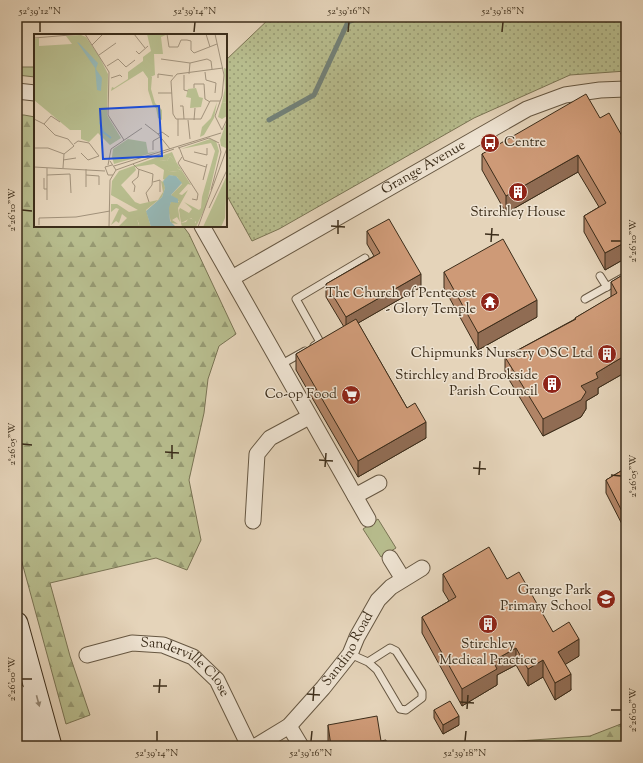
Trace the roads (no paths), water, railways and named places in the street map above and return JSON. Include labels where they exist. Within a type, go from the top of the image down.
[{"type":"street","name":"Grange Avenue","points":[[232,278],[528,109],[565,95],[600,90],[626,89]]},
{"type":"street","points":[[17,91],[34,93]]},
{"type":"street","points":[[203,227],[368,519]]},
{"type":"street","points":[[253,521],[257,454],[270,438],[309,417]]},
{"type":"street","points":[[355,496],[379,483]]},
{"type":"street","points":[[390,558],[403,579]]},
{"type":"street","name":"Sandino Road","points":[[256,746],[289,726],[323,688],[350,654],[357,637],[378,600],[391,587],[422,568]]},
{"type":"street","points":[[17,623],[51,746]]},
{"type":"street","name":"Sanderville Close","points":[[87,655],[132,644],[163,645],[193,658],[217,680],[249,746]]},
{"type":"street","points":[[17,695],[32,746]]},
{"type":"street","points":[[289,726],[301,746]]},
{"type":"lane","points":[[280,365],[320,342],[296,299],[365,258]]},
{"type":"lane","points":[[600,276],[607,287]]},
{"type":"lane","points":[[585,299],[626,276]]},
{"type":"lane","points":[[350,654],[368,662],[377,670],[400,709],[406,710],[422,698],[422,692],[396,651],[390,648],[368,662]]},
{"type":"waterway","points":[[269,120],[314,95],[348,22],[361,17]]},
{"type":"place","name":"Centre","points":[[490,143]]},
{"type":"place","name":"Stirchley House","points":[[518,192]]},
{"type":"place","name":"The Church of Pentecost - Glory Temple","points":[[490,302]]},
{"type":"place","name":"Chipmunks Nursery OSC Ltd","points":[[607,354]]},
{"type":"place","name":"Stirchley and Brookside Parish Council","points":[[552,384]]},
{"type":"place","name":"Co-op Food","points":[[351,395]]},
{"type":"place","name":"Grange Park Primary School","points":[[606,599]]},
{"type":"place","name":"Stirchley Medical Practice","points":[[488,624]]}]
